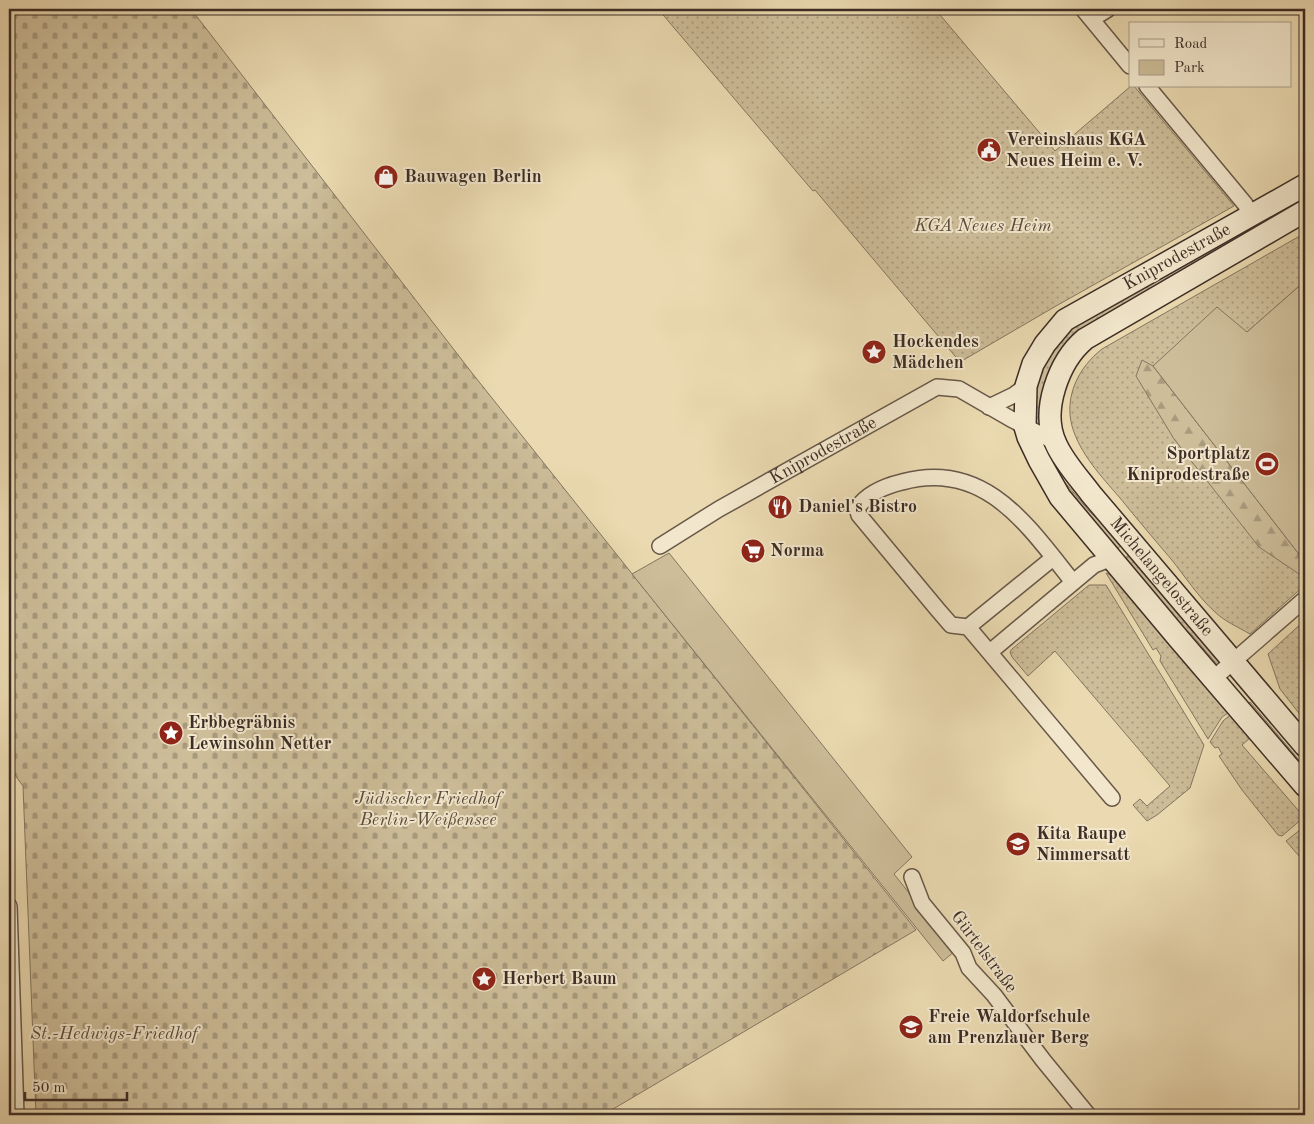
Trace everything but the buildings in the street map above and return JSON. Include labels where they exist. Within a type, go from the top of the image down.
[{"type":"main road","name":"Kniprodestraße","points":[[1025,427],[1026,386],[1033,364],[1065,320],[1305,185]]},
{"type":"main road","name":"Kniprodestraße","points":[[1053,394],[1067,359],[1074,348],[1084,339],[1305,210]]},
{"type":"main road","name":"Michelangelostraße","points":[[1053,394],[1052,428],[1055,442],[1063,457],[1091,494],[1305,746]]},
{"type":"main road","name":"Michelangelostraße","points":[[1025,427],[1039,460],[1060,497],[1305,786]]},
{"type":"street","points":[[1108,9],[1087,14],[1129,65]]},
{"type":"street","points":[[1149,88],[1245,204],[1251,215]]},
{"type":"street","points":[[989,407],[1014,395],[1026,386]]},
{"type":"street","name":"Kniprodestraße","points":[[660,546],[719,509],[937,387],[960,389],[989,407],[1055,442]]},
{"type":"street","points":[[1072,582],[1016,514],[993,495],[978,488],[951,479],[910,480],[880,489],[860,503],[857,508],[859,515],[951,625],[968,627],[1112,798]]},
{"type":"street","points":[[968,627],[1053,558]]},
{"type":"street","name":"Michelangelostraße","points":[[990,652],[1094,564],[1112,558]]},
{"type":"street","points":[[1213,679],[1305,599]]},
{"type":"street","name":"Gürtelstraße","points":[[912,877],[922,903],[963,953],[969,968],[994,996],[1088,1115]]},
{"type":"street","points":[[9,906],[12,1077],[16,1115]]},
{"type":"green space","name":"Jüdischer Friedhof Berlin-Weißensee","points":[[9,9],[191,9],[472,373],[916,930],[603,1115],[36,1115],[23,786],[9,767]]},
{"type":"green space","name":"KGA Neues Heim","points":[[658,9],[935,9],[1055,151],[1129,88],[1136,88],[1234,206],[960,362],[815,190],[813,191]]},
{"type":"green space","points":[[1305,192],[1305,205],[1094,323],[1046,432],[1033,423],[1033,397],[1041,366],[1072,326]]},
{"type":"green space","points":[[1305,233],[1305,281],[1247,332],[1153,366],[1305,562],[1305,585],[1250,634],[1231,624],[1209,606],[1099,473],[1080,446],[1072,426],[1070,404],[1075,383],[1080,373],[1086,364],[1102,349]]},
{"type":"green space","name":"Sportplatz Kniprodestraße","points":[[1305,281],[1305,562],[1153,366],[1217,307],[1247,332]]},
{"type":"green space","points":[[1142,360],[1153,366],[1305,562],[1305,578],[1259,547],[1174,439],[1136,376]]},
{"type":"green space","points":[[1058,474],[1089,511],[1124,543],[1116,550],[1061,484]]},
{"type":"green space","points":[[1132,552],[1220,662],[1218,664],[1192,635],[1174,620],[1123,560]]},
{"type":"green space","points":[[669,553],[912,857],[894,874],[955,951],[943,961],[632,574]]},
{"type":"green space","points":[[1106,573],[1113,576],[1228,713],[1222,717],[1208,739],[1160,661],[1161,656],[1156,648],[1153,650]]},
{"type":"green space","points":[[1089,585],[1106,585],[1204,745],[1190,788],[1147,821],[1133,805],[1140,799],[1147,806],[1170,786],[1055,651],[1028,676],[1010,652]]},
{"type":"green space","points":[[1305,620],[1305,721],[1280,689],[1268,654]]},
{"type":"green space","points":[[1250,702],[1305,767],[1305,776],[1246,705]]},
{"type":"green space","points":[[1230,715],[1250,738],[1242,745],[1304,817],[1282,836],[1278,835],[1242,790],[1219,756],[1222,754],[1218,747],[1215,748],[1210,742],[1223,721]]},
{"type":"green space","points":[[1305,826],[1305,863],[1286,841]]},
{"type":"place","name":"Vereinshaus KGA Neues Heim e. V.","points":[[989,150]]},
{"type":"place","name":"Bauwagen Berlin","points":[[386,177]]},
{"type":"place","name":"Hockendes Mädchen","points":[[874,352]]},
{"type":"place","name":"Sportplatz Kniprodestraße","points":[[1267,464]]},
{"type":"place","name":"Daniel's Bistro","points":[[780,507]]},
{"type":"place","name":"Norma","points":[[753,551]]},
{"type":"place","name":"Erbbegräbnis Lewinsohn Netter","points":[[171,733]]},
{"type":"place","name":"Kita Raupe Nimmersatt","points":[[1018,844]]},
{"type":"place","name":"Herbert Baum","points":[[484,979]]},
{"type":"place","name":"Freie Waldorfschule am Prenzlauer Berg","points":[[911,1027]]},
{"type":"park label","name":"St.-Hedwigs-Friedhof","points":[[114,1034]]}]
